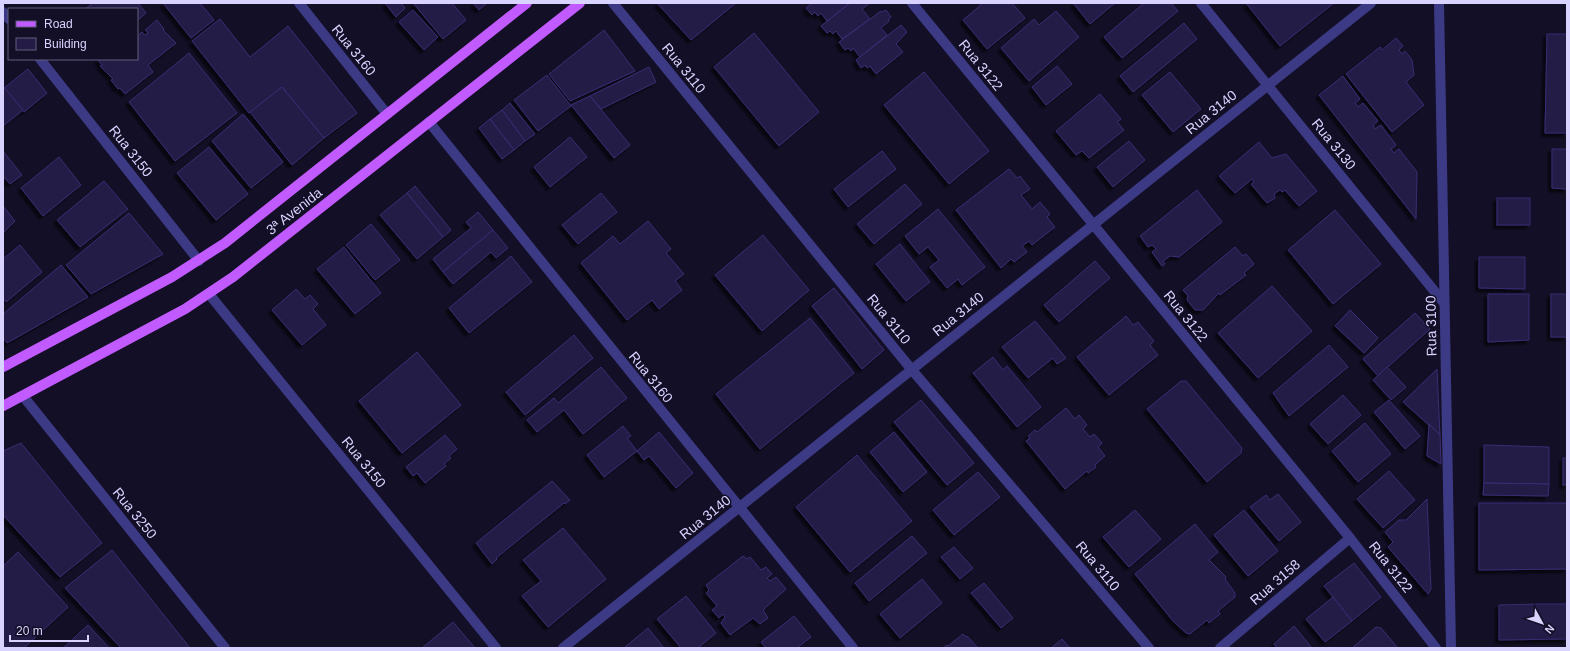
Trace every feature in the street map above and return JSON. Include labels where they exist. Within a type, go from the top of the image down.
[{"type":"main road","name":"3ª Avenida","points":[[3,367],[172,277],[225,243],[527,3]]},
{"type":"main road","name":"3ª Avenida","points":[[3,406],[185,309],[209,294],[233,277],[580,3]]},
{"type":"street","name":"Rua 3160","points":[[299,3],[387,114]]},
{"type":"street","name":"Rua 3110","points":[[613,3],[912,370],[1149,648]]},
{"type":"street","name":"Rua 3122","points":[[912,3],[1350,538],[1436,648]]},
{"type":"street","name":"Rua 3130","points":[[1201,3],[1444,303]]},
{"type":"street","name":"Rua 3140","points":[[563,648],[1371,3]]},
{"type":"street","name":"Rua 3100","points":[[1439,3],[1451,648]]},
{"type":"street","name":"Rua 3150","points":[[41,60],[199,261]]},
{"type":"street","name":"Rua 3160","points":[[429,122],[852,648]]},
{"type":"street","name":"Rua 3150","points":[[209,294],[496,648]]},
{"type":"street","name":"Rua 3250","points":[[23,396],[225,648]]},
{"type":"street","name":"Rua 3158","points":[[1220,648],[1350,538]]},
{"type":"building","points":[[93,3],[138,3],[146,13],[138,20],[138,8],[86,8]]},
{"type":"building","points":[[163,3],[200,3],[214,20],[191,38]]},
{"type":"building","points":[[385,3],[401,3],[405,8],[396,17]]},
{"type":"building","points":[[413,3],[452,3],[466,20],[443,39]]},
{"type":"building","points":[[473,3],[487,3],[479,10]]},
{"type":"building","points":[[657,3],[736,3],[691,40]]},
{"type":"building","points":[[812,3],[850,3],[827,21],[821,13],[818,16],[815,12],[812,15],[806,8]]},
{"type":"building","points":[[850,3],[870,3],[862,9],[870,19],[842,39],[836,31],[833,34],[830,31],[827,33],[821,26]]},
{"type":"building","points":[[983,3],[1012,3],[1025,18],[987,49],[963,20]]},
{"type":"building","points":[[1073,3],[1115,3],[1090,24]]},
{"type":"building","points":[[1144,3],[1171,3],[1178,11],[1122,58],[1104,37]]},
{"type":"building","points":[[1246,3],[1334,3],[1280,46]]},
{"type":"building","points":[[413,10],[438,37],[424,50],[399,22]]},
{"type":"building","points":[[886,10],[891,17],[888,20],[889,21],[881,28],[887,35],[860,57],[853,48],[851,51],[848,48],[845,50],[839,42],[881,11]]},
{"type":"building","points":[[1056,11],[1079,37],[1029,81],[1001,48],[1034,19],[1039,25]]},
{"type":"building","points":[[220,19],[250,57],[288,26],[357,113],[324,138],[282,87],[249,113],[192,41]]},
{"type":"building","points":[[157,20],[164,29],[163,30],[176,43],[148,65],[153,72],[125,94],[120,88],[118,89],[111,80],[113,79],[100,66],[102,65],[98,60],[138,60],[138,35],[142,32],[145,35],[148,33],[145,30]]},
{"type":"building","points":[[1184,23],[1197,39],[1133,92],[1120,76]]},
{"type":"building","points":[[901,25],[907,32],[896,44],[903,52],[876,74],[870,66],[867,68],[865,65],[861,68],[856,60]]},
{"type":"building","points":[[604,30],[635,71],[570,101],[549,74]]},
{"type":"building","points":[[754,33],[819,112],[779,146],[714,67]]},
{"type":"building","points":[[1547,34],[1567,34],[1567,133],[1545,133]]},
{"type":"building","points":[[1396,38],[1403,46],[1399,50],[1402,54],[1405,51],[1412,60],[1414,75],[1406,82],[1424,105],[1392,132],[1346,74],[1380,47],[1382,50]]},
{"type":"building","points":[[189,53],[237,113],[175,161],[129,102]]},
{"type":"building","points":[[1057,66],[1072,84],[1046,105],[1032,87]]},
{"type":"building","points":[[649,67],[656,82],[601,109],[590,96]]},
{"type":"building","points":[[28,69],[47,93],[24,112],[4,88]]},
{"type":"building","points":[[924,72],[989,151],[949,184],[884,105]]},
{"type":"building","points":[[1170,72],[1201,109],[1173,132],[1142,95]]},
{"type":"building","points":[[547,75],[571,106],[538,131],[514,100]]},
{"type":"building","points":[[1343,76],[1360,99],[1355,103],[1358,107],[1363,103],[1378,121],[1373,125],[1375,129],[1381,125],[1396,145],[1391,149],[1394,153],[1399,149],[1417,172],[1416,219],[1319,95]]},
{"type":"building","points":[[3,86],[23,110],[3,126]]},
{"type":"building","points":[[282,87],[324,138],[292,165],[250,112]]},
{"type":"building","points":[[1100,94],[1121,119],[1117,122],[1124,130],[1089,158],[1082,151],[1076,155],[1056,131]]},
{"type":"building","points":[[590,96],[630,145],[614,158],[571,105]]},
{"type":"building","points":[[510,103],[535,134],[525,141],[502,110]]},
{"type":"building","points":[[502,110],[525,141],[514,150],[490,119]]},
{"type":"building","points":[[243,114],[283,162],[251,188],[212,141]]},
{"type":"building","points":[[490,119],[514,150],[502,159],[479,128]]},
{"type":"building","points":[[570,137],[587,157],[550,187],[534,167]]},
{"type":"building","points":[[1129,141],[1145,160],[1113,187],[1097,167]]},
{"type":"building","points":[[1259,142],[1272,158],[1286,154],[1317,191],[1299,206],[1285,190],[1282,192],[1280,190],[1274,194],[1275,198],[1267,203],[1251,184],[1254,182],[1252,179],[1235,193],[1219,176]]},
{"type":"building","points":[[209,147],[248,194],[216,220],[177,173]]},
{"type":"building","points":[[1552,149],[1567,149],[1567,189],[1552,188]]},
{"type":"building","points":[[3,151],[22,175],[10,184],[3,176]]},
{"type":"building","points":[[882,151],[896,169],[848,207],[834,189]]},
{"type":"building","points":[[59,157],[81,185],[43,216],[21,188]]},
{"type":"building","points":[[1009,169],[1017,178],[1020,176],[1030,189],[1021,195],[1032,209],[1040,202],[1050,214],[1047,217],[1055,227],[1032,245],[1029,241],[1022,246],[1027,252],[1014,262],[1011,259],[1001,268],[956,210]]},
{"type":"building","points":[[104,181],[128,209],[80,247],[57,220]]},
{"type":"building","points":[[905,184],[922,204],[874,244],[857,224]]},
{"type":"building","points":[[415,186],[451,230],[443,237],[407,193]]},
{"type":"building","points":[[1197,190],[1222,222],[1179,257],[1170,256],[1163,261],[1165,264],[1162,266],[1152,252],[1156,249],[1152,245],[1148,247],[1140,236]]},
{"type":"building","points":[[407,193],[443,237],[417,259],[380,215]]},
{"type":"building","points":[[601,193],[617,212],[578,244],[562,225]]},
{"type":"building","points":[[1497,198],[1530,198],[1530,225],[1497,225]]},
{"type":"building","points":[[3,206],[15,221],[3,233]]},
{"type":"building","points":[[938,209],[985,267],[962,285],[958,279],[947,288],[930,267],[939,260],[928,247],[919,254],[905,236]]},
{"type":"building","points":[[1335,210],[1381,264],[1333,304],[1288,250]]},
{"type":"building","points":[[478,212],[493,230],[443,272],[433,259],[471,228],[466,222]]},
{"type":"building","points":[[129,213],[163,254],[91,294],[66,265]]},
{"type":"building","points":[[648,221],[671,249],[666,253],[684,274],[675,281],[682,290],[659,309],[652,300],[627,320],[581,263],[613,236],[620,244]]},
{"type":"building","points":[[371,224],[400,260],[375,280],[346,245]]},
{"type":"building","points":[[493,230],[508,248],[496,258],[491,252],[453,284],[443,272]]},
{"type":"building","points":[[763,235],[809,290],[762,331],[715,275]]},
{"type":"building","points":[[900,244],[930,282],[906,301],[876,264]]},
{"type":"building","points":[[20,245],[42,272],[6,302],[3,298],[3,259]]},
{"type":"building","points":[[344,247],[381,293],[355,314],[317,269]]},
{"type":"building","points":[[1235,247],[1243,256],[1246,254],[1254,264],[1244,273],[1246,275],[1220,295],[1219,293],[1203,310],[1195,310],[1187,300],[1188,296],[1183,290]]},
{"type":"building","points":[[511,256],[532,282],[469,333],[449,308]]},
{"type":"building","points":[[1479,257],[1525,257],[1525,289],[1479,288]]},
{"type":"building","points":[[1095,261],[1110,278],[1059,322],[1044,305]]},
{"type":"building","points":[[61,265],[88,297],[7,343],[3,338],[3,314]]},
{"type":"building","points":[[1272,286],[1312,331],[1258,378],[1218,333]]},
{"type":"building","points":[[834,288],[884,350],[862,369],[812,306]]},
{"type":"building","points":[[296,289],[305,299],[310,295],[318,304],[313,309],[326,325],[302,345],[272,310]]},
{"type":"building","points":[[1488,294],[1529,294],[1529,340],[1488,342]]},
{"type":"building","points":[[1551,294],[1567,294],[1567,337],[1551,337]]},
{"type":"building","points":[[1350,310],[1378,338],[1364,353],[1335,326]]},
{"type":"building","points":[[1415,313],[1430,329],[1378,376],[1363,359]]},
{"type":"building","points":[[1126,316],[1133,325],[1138,322],[1154,341],[1150,345],[1158,355],[1109,395],[1077,357]]},
{"type":"building","points":[[810,318],[854,373],[760,449],[716,394]]},
{"type":"building","points":[[1035,321],[1066,358],[1057,364],[1053,358],[1028,378],[1002,347]]},
{"type":"building","points":[[574,335],[593,358],[525,415],[506,392]]},
{"type":"building","points":[[1329,345],[1348,367],[1289,416],[1273,393]]},
{"type":"building","points":[[417,352],[461,405],[402,453],[359,401]]},
{"type":"building","points":[[993,357],[1003,370],[1007,366],[1041,407],[1017,427],[973,373]]},
{"type":"building","points":[[601,367],[627,398],[583,434],[564,410],[537,432],[527,420],[554,398],[558,403]]},
{"type":"building","points":[[1387,367],[1406,387],[1391,400],[1373,380]]},
{"type":"building","points":[[1437,369],[1440,435],[1403,402]]},
{"type":"building","points":[[1181,381],[1186,381],[1242,448],[1241,453],[1207,482],[1147,409]]},
{"type":"building","points":[[1343,395],[1361,415],[1328,444],[1310,424]]},
{"type":"building","points":[[921,400],[974,463],[947,485],[894,422]]},
{"type":"building","points":[[1389,400],[1420,436],[1405,449],[1374,412]]},
{"type":"building","points":[[1066,408],[1075,419],[1079,415],[1087,425],[1083,429],[1090,437],[1094,434],[1102,443],[1098,447],[1105,456],[1095,465],[1096,467],[1088,473],[1087,471],[1065,489],[1026,441],[1030,438],[1028,436],[1035,430],[1037,432]]},
{"type":"building","points":[[1365,423],[1391,454],[1358,482],[1332,451]]},
{"type":"building","points":[[1429,424],[1440,435],[1441,464],[1427,456]]},
{"type":"building","points":[[623,426],[631,436],[627,438],[637,451],[604,477],[587,455]]},
{"type":"building","points":[[659,432],[693,473],[676,488],[649,456],[644,460],[637,451]]},
{"type":"building","points":[[894,432],[927,472],[903,492],[870,452]]},
{"type":"building","points":[[445,435],[457,449],[449,456],[451,458],[444,464],[446,466],[425,483],[417,473],[413,476],[406,467]]},
{"type":"building","points":[[21,443],[102,543],[60,577],[3,515],[3,451]]},
{"type":"building","points":[[1484,445],[1549,447],[1549,484],[1484,483]]},
{"type":"building","points":[[857,455],[912,521],[850,572],[796,507]]},
{"type":"building","points":[[1563,458],[1567,458],[1567,485],[1563,485]]},
{"type":"building","points":[[1389,471],[1415,500],[1383,528],[1357,499]]},
{"type":"building","points":[[978,472],[1000,497],[954,535],[933,510]]},
{"type":"building","points":[[552,481],[570,500],[565,504],[564,503],[496,558],[497,559],[492,564],[476,543]]},
{"type":"building","points":[[1484,483],[1549,484],[1548,496],[1483,495]]},
{"type":"building","points":[[1278,494],[1301,522],[1279,541],[1250,507],[1266,495],[1270,500]]},
{"type":"building","points":[[1427,499],[1431,589],[1428,594],[1388,547],[1393,542],[1385,532],[1399,520],[1406,520]]},
{"type":"building","points":[[1479,503],[1567,503],[1567,569],[1479,570]]},
{"type":"building","points":[[1135,510],[1161,539],[1129,567],[1103,537]]},
{"type":"building","points":[[1244,510],[1278,551],[1248,576],[1214,535]]},
{"type":"building","points":[[1195,524],[1218,552],[1209,560],[1226,577],[1225,579],[1235,593],[1235,597],[1218,611],[1220,614],[1209,623],[1207,620],[1190,634],[1186,633],[1173,621],[1135,574]]},
{"type":"building","points":[[563,528],[606,579],[548,627],[522,596],[541,581],[523,560]]},
{"type":"building","points":[[912,536],[927,553],[869,601],[855,583]]},
{"type":"building","points":[[954,547],[973,568],[960,579],[941,557]]},
{"type":"building","points":[[112,550],[190,648],[121,648],[65,588]]},
{"type":"building","points":[[18,552],[68,607],[24,648],[3,648],[3,566]]},
{"type":"building","points":[[743,556],[747,559],[750,557],[761,570],[766,567],[772,574],[767,578],[770,581],[776,577],[786,589],[763,610],[768,618],[760,624],[753,618],[730,635],[721,623],[725,617],[723,614],[719,618],[712,610],[717,606],[706,593],[709,590],[706,585]]},
{"type":"building","points":[[1354,563],[1381,597],[1352,621],[1324,586]]},
{"type":"building","points":[[922,579],[942,603],[900,638],[880,614]]},
{"type":"building","points":[[984,583],[1013,618],[1001,628],[971,593]]},
{"type":"building","points":[[686,596],[716,633],[698,648],[681,648],[657,619]]},
{"type":"building","points":[[1333,597],[1352,621],[1325,642],[1306,619]]},
{"type":"building","points":[[1567,604],[1567,639],[1499,640],[1499,605]]},
{"type":"building","points":[[794,616],[811,637],[797,648],[766,648],[761,642]]},
{"type":"building","points":[[453,622],[475,648],[422,648]]},
{"type":"building","points":[[88,625],[109,648],[63,648]]},
{"type":"building","points":[[1294,626],[1312,648],[1277,648],[1274,644]]},
{"type":"building","points":[[1376,627],[1381,628],[1398,648],[1352,648]]},
{"type":"building","points":[[648,628],[664,648],[625,647]]},
{"type":"building","points":[[963,634],[966,637],[967,636],[978,648],[943,648],[947,645],[948,646]]},
{"type":"building","points":[[1062,639],[1070,648],[1051,648]]}]
